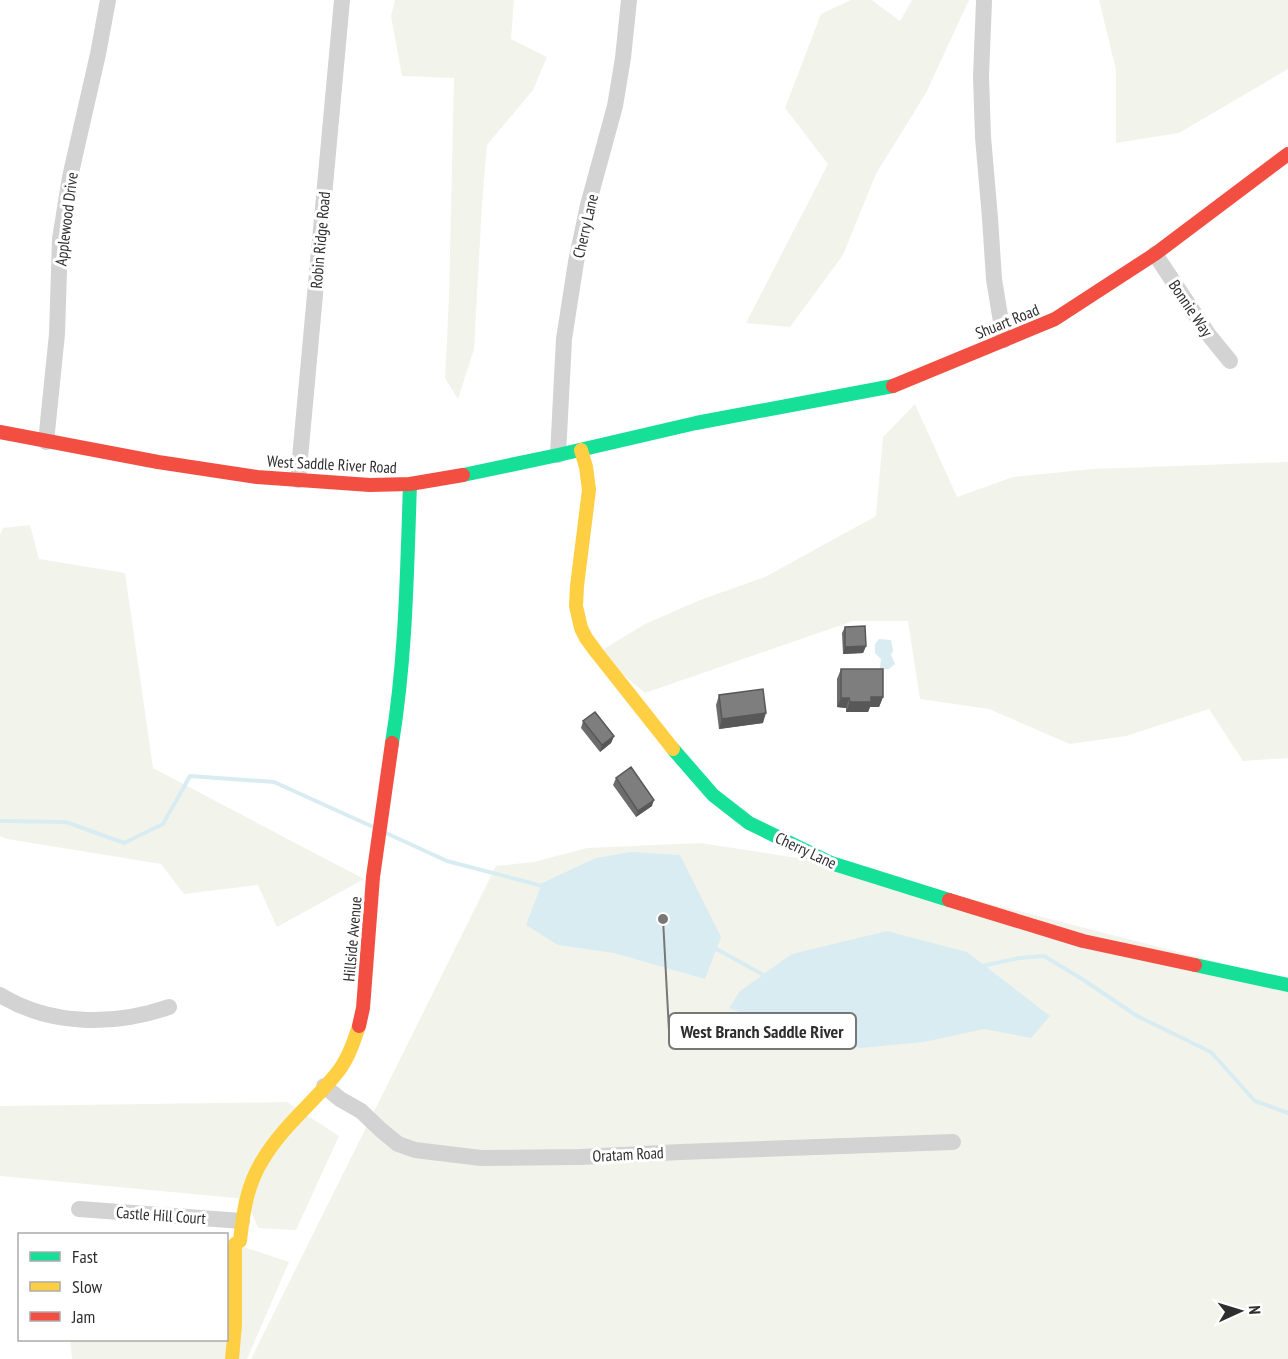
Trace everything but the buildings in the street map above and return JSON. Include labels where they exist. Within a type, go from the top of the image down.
[{"type":"street","name":"Applewood Drive","points":[[46,442],[57,334],[60,239],[70,177],[108,0]]},
{"type":"street","name":"Robin Ridge Road","points":[[298,480],[342,0]]},
{"type":"street","name":"Cherry Lane","points":[[558,455],[567,317],[588,205],[615,106],[629,0]]},
{"type":"street","points":[[984,2],[981,76],[982,137],[994,279],[1004,340]]},
{"type":"street","name":"Shuart Road","points":[[696,423],[894,386],[1055,319],[1155,254],[1288,154]]},
{"type":"street","name":"Bonnie Way","points":[[1155,254],[1208,334],[1230,360]]},
{"type":"street","name":"West Saddle River Road","points":[[0,432],[206,470],[257,477],[369,485],[410,484],[441,479],[696,423]]},
{"type":"street","name":"Cherry Lane","points":[[581,450],[589,490],[577,586],[576,606],[581,628],[597,653],[671,747],[713,795],[749,823],[831,863],[1083,941],[1288,985]]},
{"type":"street","name":"Hillside Avenue","points":[[232,1359],[235,1325],[235,1244],[240,1241],[244,1205],[252,1182],[273,1144],[343,1065],[359,1028],[363,1008],[378,840],[399,701],[410,484]]},
{"type":"street","points":[[0,995],[51,1016],[78,1020],[126,1019],[169,1007]]},
{"type":"street","name":"Oratam Road","points":[[324,1086],[340,1099],[361,1111],[399,1144],[415,1150],[481,1158],[581,1157],[954,1142]]},
{"type":"street","name":"Castle Hill Court","points":[[79,1209],[242,1221]]},
{"type":"shaded area","points":[[395,0],[514,0],[511,39],[547,57],[533,90],[487,145],[474,349],[458,399],[445,378],[454,78],[402,76],[391,16]]},
{"type":"shaded area","points":[[851,0],[872,0],[900,21],[912,0],[969,0],[926,93],[876,174],[843,255],[790,327],[746,323],[828,164],[785,108],[821,14]]},
{"type":"shaded area","points":[[1099,0],[1288,0],[1288,69],[1179,133],[1116,143],[1116,70]]},
{"type":"shaded area","points":[[915,404],[957,497],[1013,477],[1092,469],[1288,462],[1288,758],[1243,761],[1209,709],[1126,736],[1070,744],[989,709],[920,699],[908,621],[853,621],[645,693],[597,653],[645,624],[700,600],[765,577],[876,516],[883,437]]},
{"type":"shaded area","points":[[30,525],[39,559],[125,573],[153,768],[364,879],[277,927],[258,885],[184,894],[161,864],[0,836],[0,535],[3,528]]},
{"type":"shaded area","points":[[879,639],[891,640],[893,651],[891,655],[895,664],[889,669],[880,669],[881,659],[875,653],[875,644]]},
{"type":"shaded area","points":[[700,843],[831,863],[1288,980],[1288,1359],[251,1359],[496,866],[534,862],[587,848]]},
{"type":"shaded area","points":[[631,852],[680,855],[721,937],[705,979],[614,953],[558,945],[526,925],[542,883],[596,858]]},
{"type":"shaded area","points":[[887,931],[967,952],[1050,1016],[1031,1038],[984,1029],[924,1042],[860,1048],[790,1031],[729,1008],[740,991],[792,954]]},
{"type":"shaded area","points":[[287,1102],[339,1136],[296,1230],[258,1228],[246,1199],[0,1176],[0,1106]]},
{"type":"shaded area","points":[[235,1244],[289,1262],[247,1359],[72,1359],[70,1341],[228,1341]]},
{"type":"waterway","points":[[0,821],[66,822],[124,843],[163,824],[190,776],[274,782],[371,826]]},
{"type":"waterway","points":[[386,833],[447,861],[546,887]]},
{"type":"waterway","points":[[713,947],[767,977]]},
{"type":"waterway","points":[[982,966],[1019,958],[1044,956],[1137,1016],[1211,1052],[1255,1101],[1288,1113]]},
{"type":"traffic: fast","points":[[463,475],[696,423],[893,386]]},
{"type":"traffic: fast","points":[[392,743],[403,646],[410,484]]},
{"type":"traffic: fast","points":[[673,749],[713,795],[749,823],[831,863],[949,900]]},
{"type":"traffic: fast","points":[[1195,965],[1288,985]]},
{"type":"traffic: slow","points":[[581,450],[589,490],[577,586],[576,606],[581,628],[597,653],[673,749]]},
{"type":"traffic: slow","points":[[232,1359],[235,1325],[235,1244],[240,1241],[249,1189],[270,1148],[340,1069],[349,1054],[359,1026]]},
{"type":"traffic: jam","points":[[893,386],[1055,319],[1155,254],[1288,154]]},
{"type":"traffic: jam","points":[[0,432],[158,462],[257,477],[370,485],[410,484],[463,475]]},
{"type":"traffic: jam","points":[[359,1026],[363,1008],[373,877],[392,743]]},
{"type":"traffic: jam","points":[[949,900],[1083,941],[1195,965]]},
{"type":"place","name":"West Branch Saddle River","points":[[663,919]]}]
